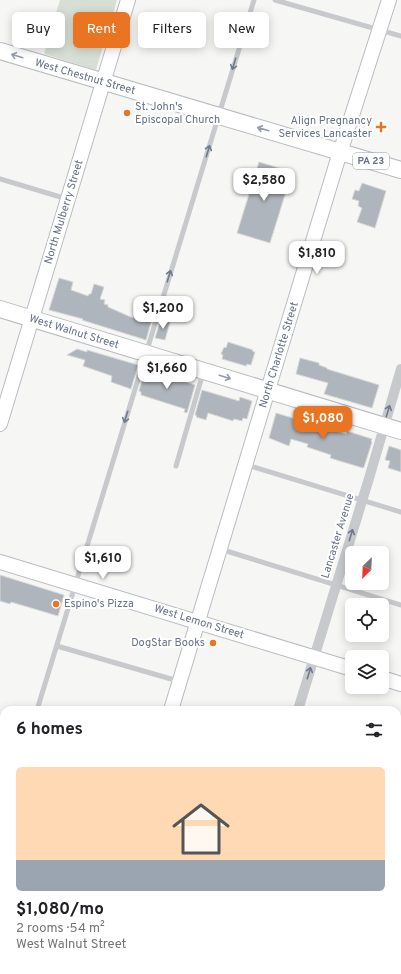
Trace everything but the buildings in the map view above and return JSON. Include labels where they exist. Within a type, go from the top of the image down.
[{"type":"main road","name":"West Chestnut Street","points":[[0,51],[401,170]]},
{"type":"main road","name":"West Walnut Street","points":[[0,309],[401,430]]},
{"type":"street","name":"North Mulberry Street","points":[[0,424],[128,0]]},
{"type":"street","name":"North Charlotte Street","points":[[172,706],[340,152],[389,0]]},
{"type":"street","name":"Lancaster Avenue","points":[[299,706],[401,369]]},
{"type":"street","name":"West Lemon Street","points":[[0,562],[345,667]]},
{"type":"street","points":[[389,680],[401,684]]},
{"type":"lane","points":[[38,706],[254,0]]},
{"type":"lane","points":[[275,0],[401,36]]},
{"type":"lane","points":[[0,179],[68,199]]},
{"type":"lane","points":[[176,466],[204,370]]},
{"type":"lane","points":[[246,465],[401,512]]},
{"type":"lane","points":[[220,549],[401,605]]},
{"type":"lane","points":[[57,646],[179,681]]},
{"type":"shaded area","points":[[60,0],[117,0],[113,12],[73,12],[73,48],[103,48],[96,70],[44,54],[46,48],[65,48],[65,12],[56,12]]},
{"type":"place","name":"St. John's Episcopal Church","points":[[127,113]]},
{"type":"place","name":"Align Pregnancy Services Lancaster","points":[[381,127]]},
{"type":"place","name":"Espino's Pizza","points":[[56,604]]},
{"type":"place","name":"DogStar Books","points":[[213,643]]}]
